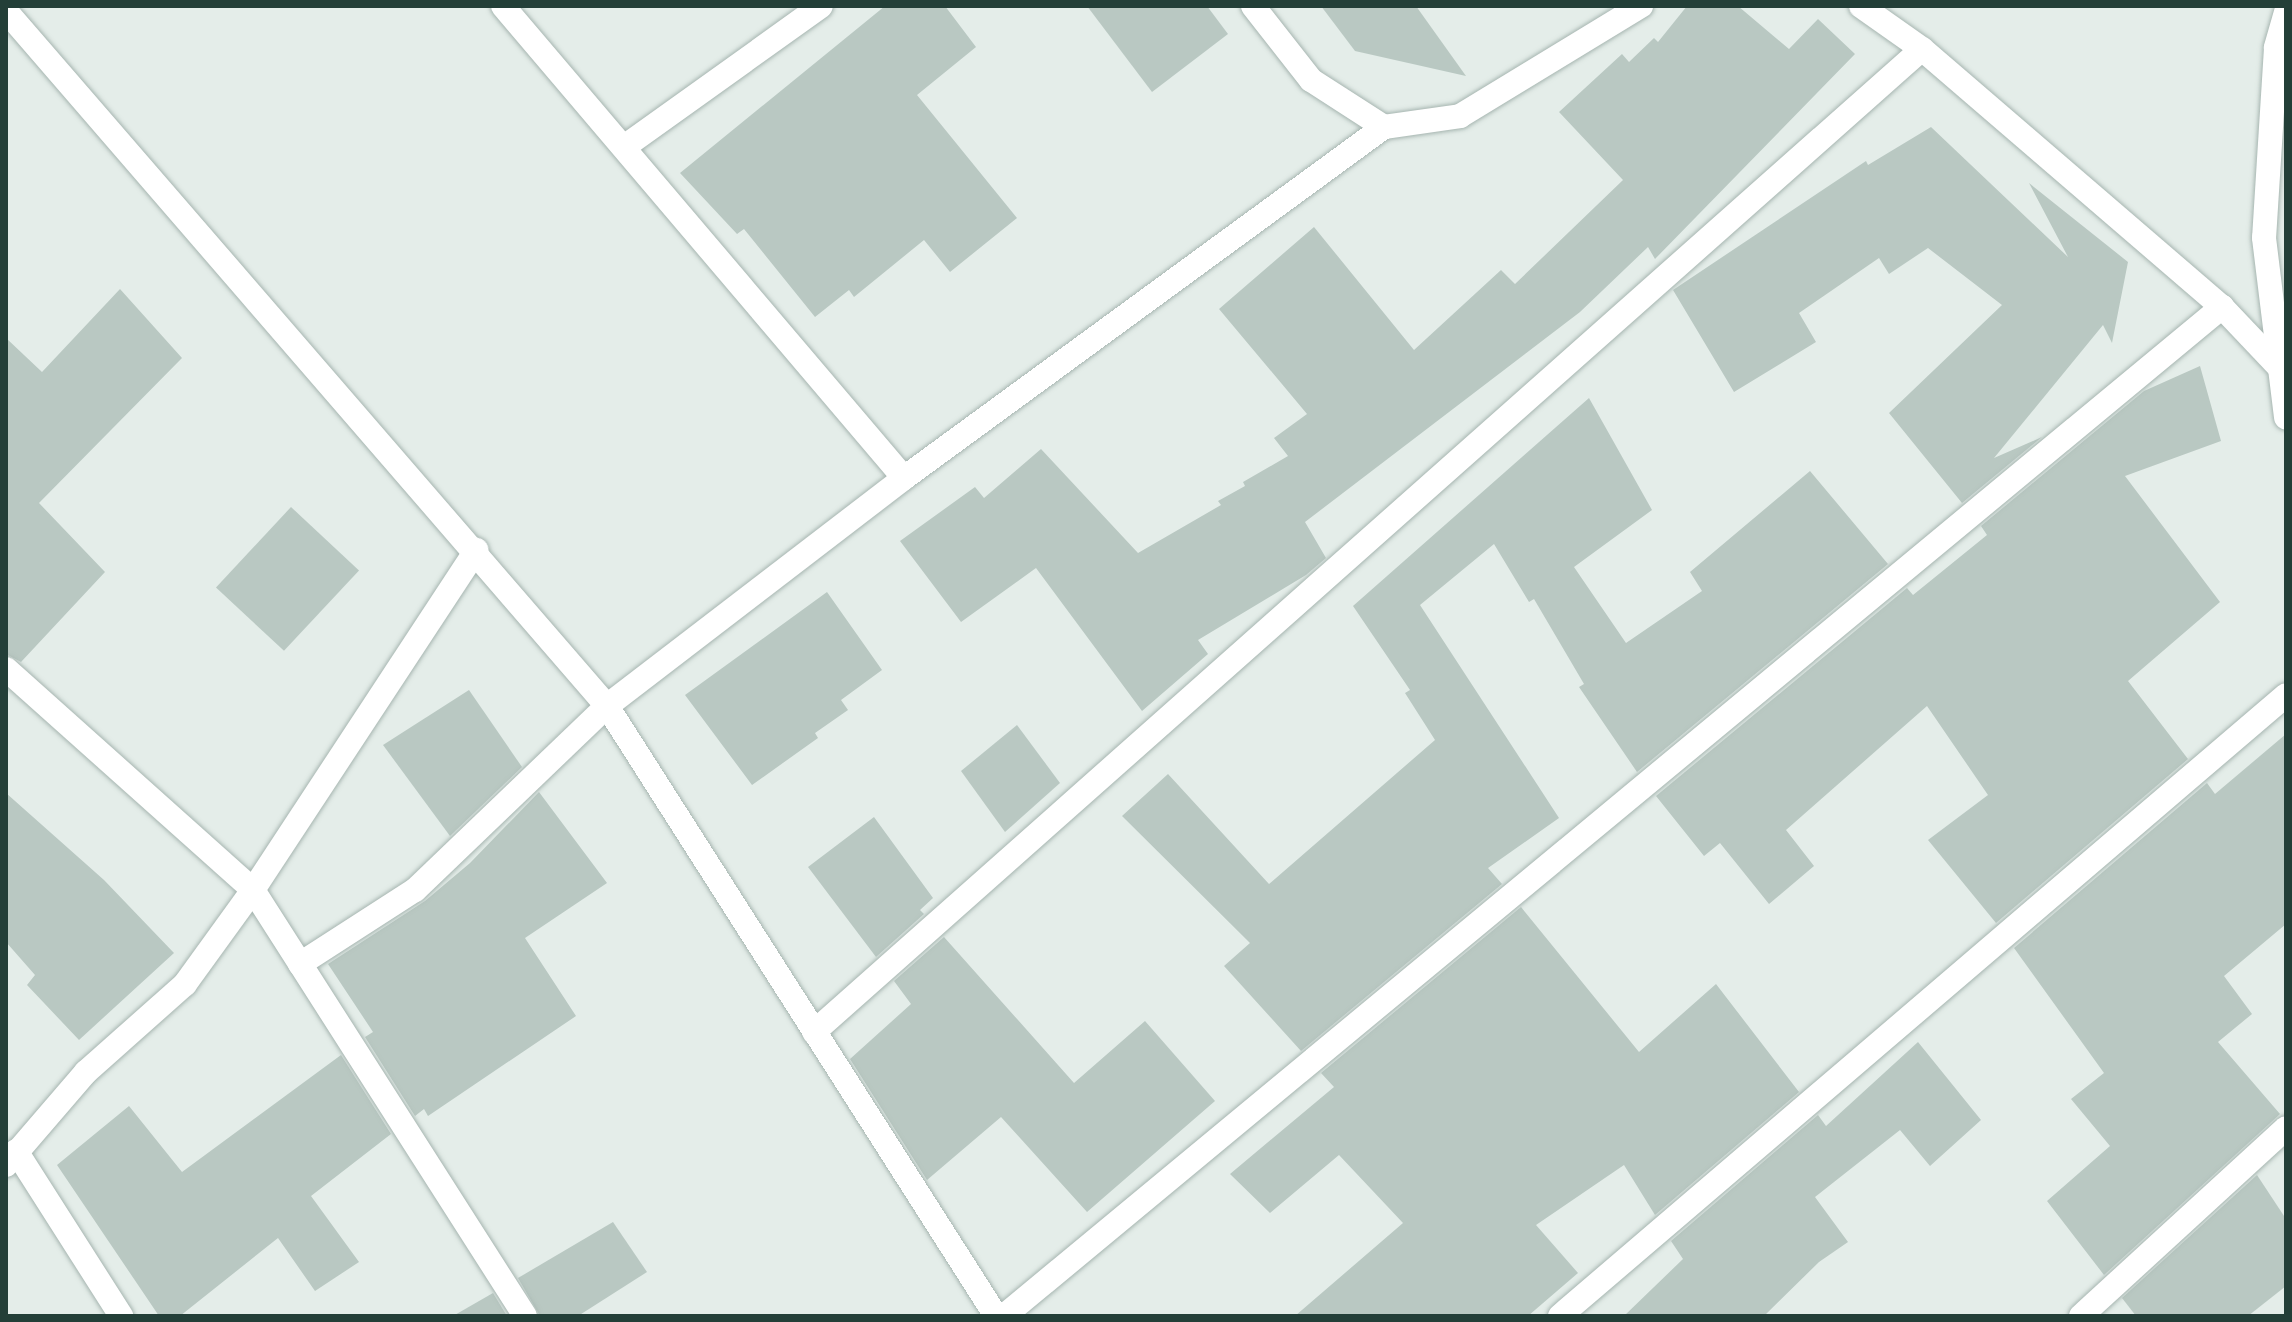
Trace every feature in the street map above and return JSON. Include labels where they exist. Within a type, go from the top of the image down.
[{"type":"street","points":[[503,6],[904,478]]},
{"type":"street","points":[[624,147],[821,6]]},
{"type":"street","points":[[1253,6],[1311,80],[1384,127]]},
{"type":"street","points":[[300,964],[415,890],[607,706],[904,478],[1384,127],[1460,116],[1641,6]]},
{"type":"street","points":[[1861,6],[1922,49],[2222,307],[2278,366]]},
{"type":"street","points":[[6,11],[476,550],[607,706],[996,1316]]},
{"type":"street","points":[[2286,12],[2276,48],[2264,238],[2286,418]]},
{"type":"street","points":[[814,1032],[1922,49]]},
{"type":"street","points":[[1004,1316],[2222,307]]},
{"type":"street","points":[[121,1316],[11,1158],[86,1072],[185,984],[253,890],[476,550]]},
{"type":"street","points":[[6,669],[253,890],[525,1316]]},
{"type":"street","points":[[1560,1316],[2286,695]]},
{"type":"street","points":[[2081,1316],[2286,1128]]},
{"type":"building","points":[[885,6],[945,6],[976,47],[917,95],[1017,218],[950,272],[924,240],[854,297],[849,290],[815,317],[744,229],[737,234],[680,173]]},
{"type":"building","points":[[1087,6],[1207,6],[1228,34],[1152,92]]},
{"type":"building","points":[[1321,6],[1416,6],[1466,76],[1355,51]]},
{"type":"building","points":[[1687,6],[1738,6],[1789,49],[1818,19],[1855,54],[1655,259],[1648,247],[1580,312],[1305,522],[1326,558],[1306,575],[1198,640],[1208,654],[1142,711],[1036,568],[961,622],[900,541],[975,487],[984,498],[1041,449],[1138,553],[1221,505],[1218,501],[1245,486],[1243,482],[1288,456],[1274,438],[1307,414],[1219,309],[1314,227],[1414,350],[1501,270],[1515,284],[1623,180],[1559,112],[1622,54],[1629,62],[1654,38],[1658,42]]},
{"type":"building","points":[[1931,127],[2068,257],[2029,183],[2128,262],[2112,343],[2103,325],[1994,458],[2042,437],[1962,503],[1889,413],[2002,305],[1928,248],[1889,274],[1879,258],[1799,313],[1816,342],[1734,392],[1673,290],[1866,161],[1868,165]]},
{"type":"building","points":[[120,289],[182,358],[39,503],[105,572],[21,662],[6,654],[6,338],[42,372]]},
{"type":"building","points":[[2200,366],[2221,441],[2125,476],[2220,602],[2128,681],[2188,759],[1996,923],[1928,840],[1988,795],[1927,706],[1786,830],[1814,866],[1769,904],[1720,843],[1704,856],[1656,796],[1907,588],[1913,595],[1987,535],[1981,526],[2144,391]]},
{"type":"building","points":[[1589,398],[1652,510],[1574,567],[1626,643],[1702,591],[1690,572],[1810,471],[1888,564],[1637,772],[1579,687],[1584,684],[1534,599],[1529,602],[1494,544],[1420,605],[1559,818],[1488,868],[1502,884],[1301,1051],[1224,966],[1250,943],[1122,816],[1168,774],[1269,884],[1435,740],[1405,693],[1410,690],[1353,606]]},
{"type":"building","points":[[291,507],[359,570],[284,651],[216,587]]},
{"type":"building","points":[[827,592],[882,670],[841,700],[848,710],[815,733],[818,738],[752,785],[685,695]]},
{"type":"building","points":[[469,690],[522,767],[450,836],[383,745]]},
{"type":"building","points":[[1017,725],[1060,783],[1005,832],[961,771]]},
{"type":"building","points":[[2286,734],[2286,924],[2224,976],[2252,1014],[2218,1042],[2280,1114],[2104,1275],[2047,1201],[2110,1146],[2071,1099],[2104,1073],[2014,948],[2207,783],[2215,794]]},
{"type":"building","points":[[539,792],[607,883],[525,938],[576,1016],[428,1116],[424,1109],[415,1116],[365,1037],[373,1032],[328,964],[425,901],[470,863]]},
{"type":"building","points":[[6,793],[104,880],[174,953],[79,1040],[27,985],[35,975],[6,942]]},
{"type":"building","points":[[874,817],[933,898],[920,910],[924,914],[876,957],[808,867]]},
{"type":"building","points":[[1521,907],[1639,1052],[1716,984],[1799,1092],[1655,1215],[1624,1165],[1536,1225],[1578,1273],[1528,1316],[1295,1316],[1403,1223],[1339,1155],[1270,1213],[1230,1174],[1334,1087],[1321,1073]]},
{"type":"building","points":[[944,937],[1074,1083],[1145,1021],[1215,1101],[1087,1212],[1001,1117],[927,1180],[850,1059],[911,1004],[894,981]]},
{"type":"building","points":[[1918,1042],[1981,1120],[1930,1166],[1900,1130],[1815,1197],[1848,1242],[1819,1262],[1764,1316],[1624,1316],[1683,1259],[1671,1241],[1818,1115],[1826,1126]]},
{"type":"building","points":[[341,1055],[391,1134],[311,1196],[359,1262],[315,1291],[278,1238],[180,1316],[159,1316],[57,1165],[129,1106],[182,1172]]},
{"type":"building","points":[[2257,1175],[2286,1219],[2286,1286],[2248,1316],[2136,1316],[2122,1298]]},
{"type":"building","points":[[613,1222],[647,1272],[578,1316],[540,1316],[518,1278]]},
{"type":"building","points":[[493,1293],[507,1316],[453,1316]]}]
